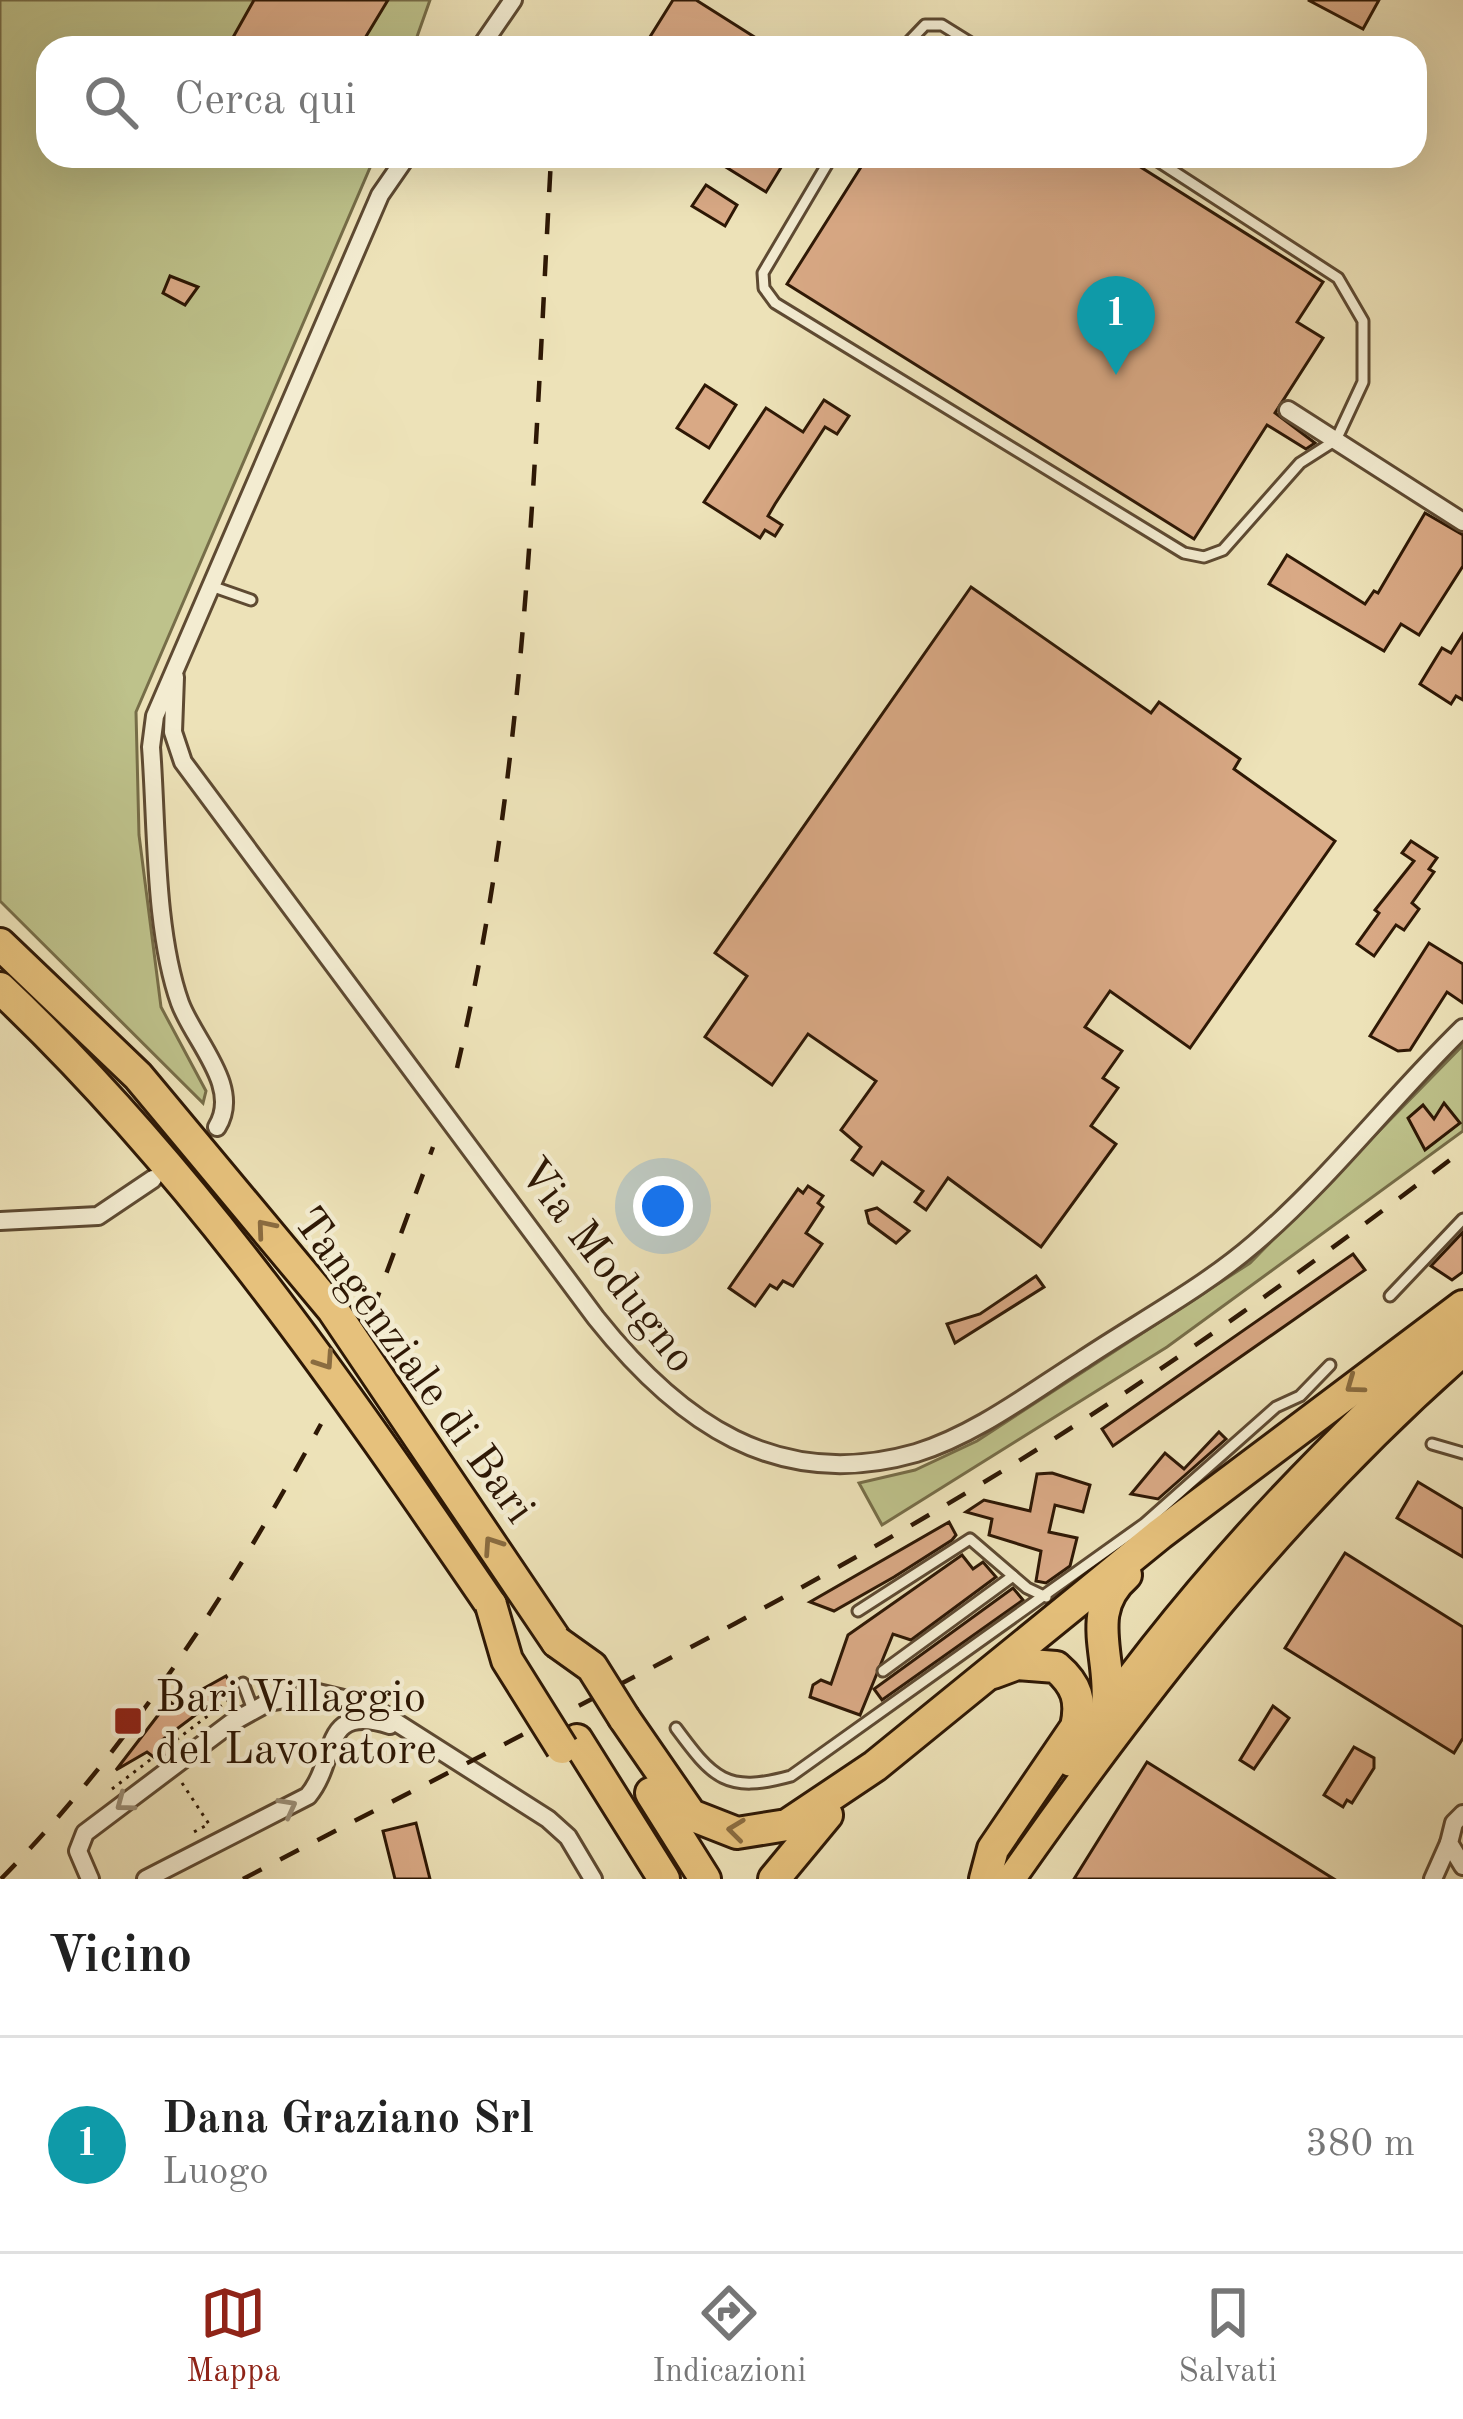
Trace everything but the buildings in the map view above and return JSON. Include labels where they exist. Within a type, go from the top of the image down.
[{"type":"highway","name":"Tangenziale di Bari","points":[[0,944],[138,1076],[333,1310],[616,1722],[705,1879]]},
{"type":"highway","name":"Tangenziale di Bari","points":[[0,988],[141,1132],[312,1342],[491,1605],[570,1744],[664,1879]]},
{"type":"highway","points":[[0,1011],[97,1111],[141,1132]]},
{"type":"highway","points":[[616,1722],[676,1801],[712,1827],[737,1833],[787,1826],[875,1766],[993,1673],[1005,1657],[1160,1534],[1307,1405],[1463,1306]]},
{"type":"highway","points":[[1108,1706],[1103,1604],[1109,1589],[1160,1534]]},
{"type":"highway","points":[[988,1879],[993,1849],[1076,1727],[1080,1711],[1070,1678],[1056,1667],[1017,1664],[993,1673]]},
{"type":"highway","points":[[570,1744],[642,1879]]},
{"type":"highway","points":[[773,1879],[875,1766]]},
{"type":"main road","points":[[988,1879],[1108,1706],[1306,1473],[1463,1324]]},
{"type":"main road","points":[[1011,1879],[1115,1730],[1271,1541],[1463,1352]]},
{"type":"street","points":[[488,36],[513,0]]},
{"type":"street","points":[[217,1127],[227,1108],[226,1095],[189,1028],[170,968],[151,747],[155,716],[380,195],[399,168]]},
{"type":"street","points":[[1288,410],[1463,522]]},
{"type":"street","name":"Via Modugno","points":[[175,677],[173,731],[183,762],[596,1318],[673,1403],[714,1430],[764,1450],[833,1462],[915,1453],[954,1437],[1039,1388],[1254,1245],[1463,1028]]},
{"type":"street","points":[[0,1221],[98,1216],[153,1179]]},
{"type":"street","points":[[90,1879],[80,1863],[79,1840],[165,1761],[253,1710],[290,1696],[334,1695],[369,1705],[548,1820],[568,1837],[593,1879]]},
{"type":"street","points":[[146,1879],[308,1796],[321,1777],[331,1739],[346,1724],[371,1720],[408,1732]]},
{"type":"street","points":[[1433,1879],[1454,1823],[1463,1814]]},
{"type":"street","points":[[1449,1843],[1463,1866]]},
{"type":"lane","points":[[916,36],[926,26],[942,26],[959,36]]},
{"type":"lane","points":[[825,168],[763,272],[764,288],[775,303],[1184,553],[1204,557],[1222,550],[1300,463],[1336,440],[1363,382],[1367,339],[1353,299],[1325,268],[1169,168]]},
{"type":"lane","points":[[211,586],[251,600]]},
{"type":"lane","points":[[1390,1296],[1463,1219]]},
{"type":"lane","points":[[676,1728],[708,1770],[723,1781],[739,1784],[791,1776],[1144,1524],[1276,1408],[1307,1405],[1330,1365]]},
{"type":"lane","points":[[1432,1444],[1463,1453]]},
{"type":"lane","points":[[858,1611],[970,1539],[1046,1597]]},
{"type":"lane","points":[[883,1671],[1013,1576]]},
{"type":"lane","points":[[243,1683],[253,1710]]},
{"type":"path","points":[[112,1789],[165,1761],[236,1695]]},
{"type":"path","points":[[165,1761],[209,1824],[190,1834]]},
{"type":"green space","points":[[0,0],[430,0],[417,36],[36,36],[36,168],[370,168],[136,712],[139,835],[161,1007],[206,1091],[203,1103],[0,901]]},
{"type":"green space","points":[[1463,1045],[1463,1131],[1167,1347],[882,1525],[859,1483],[915,1470],[977,1441],[1250,1263]]},
{"type":"railway","points":[[457,1068],[499,843],[513,730],[532,502],[551,168]]},
{"type":"railway","points":[[372,1312],[433,1147]]},
{"type":"railway","points":[[243,1879],[701,1642],[971,1490],[1222,1327],[1463,1150]]},
{"type":"railway","points":[[1,1879],[94,1774],[177,1663],[321,1424]]},
{"type":"place","name":"Dana Graziano Srl","points":[[1116,375]]},
{"type":"place","name":"Bari Villaggio del Lavoratore","points":[[128,1721]]}]
